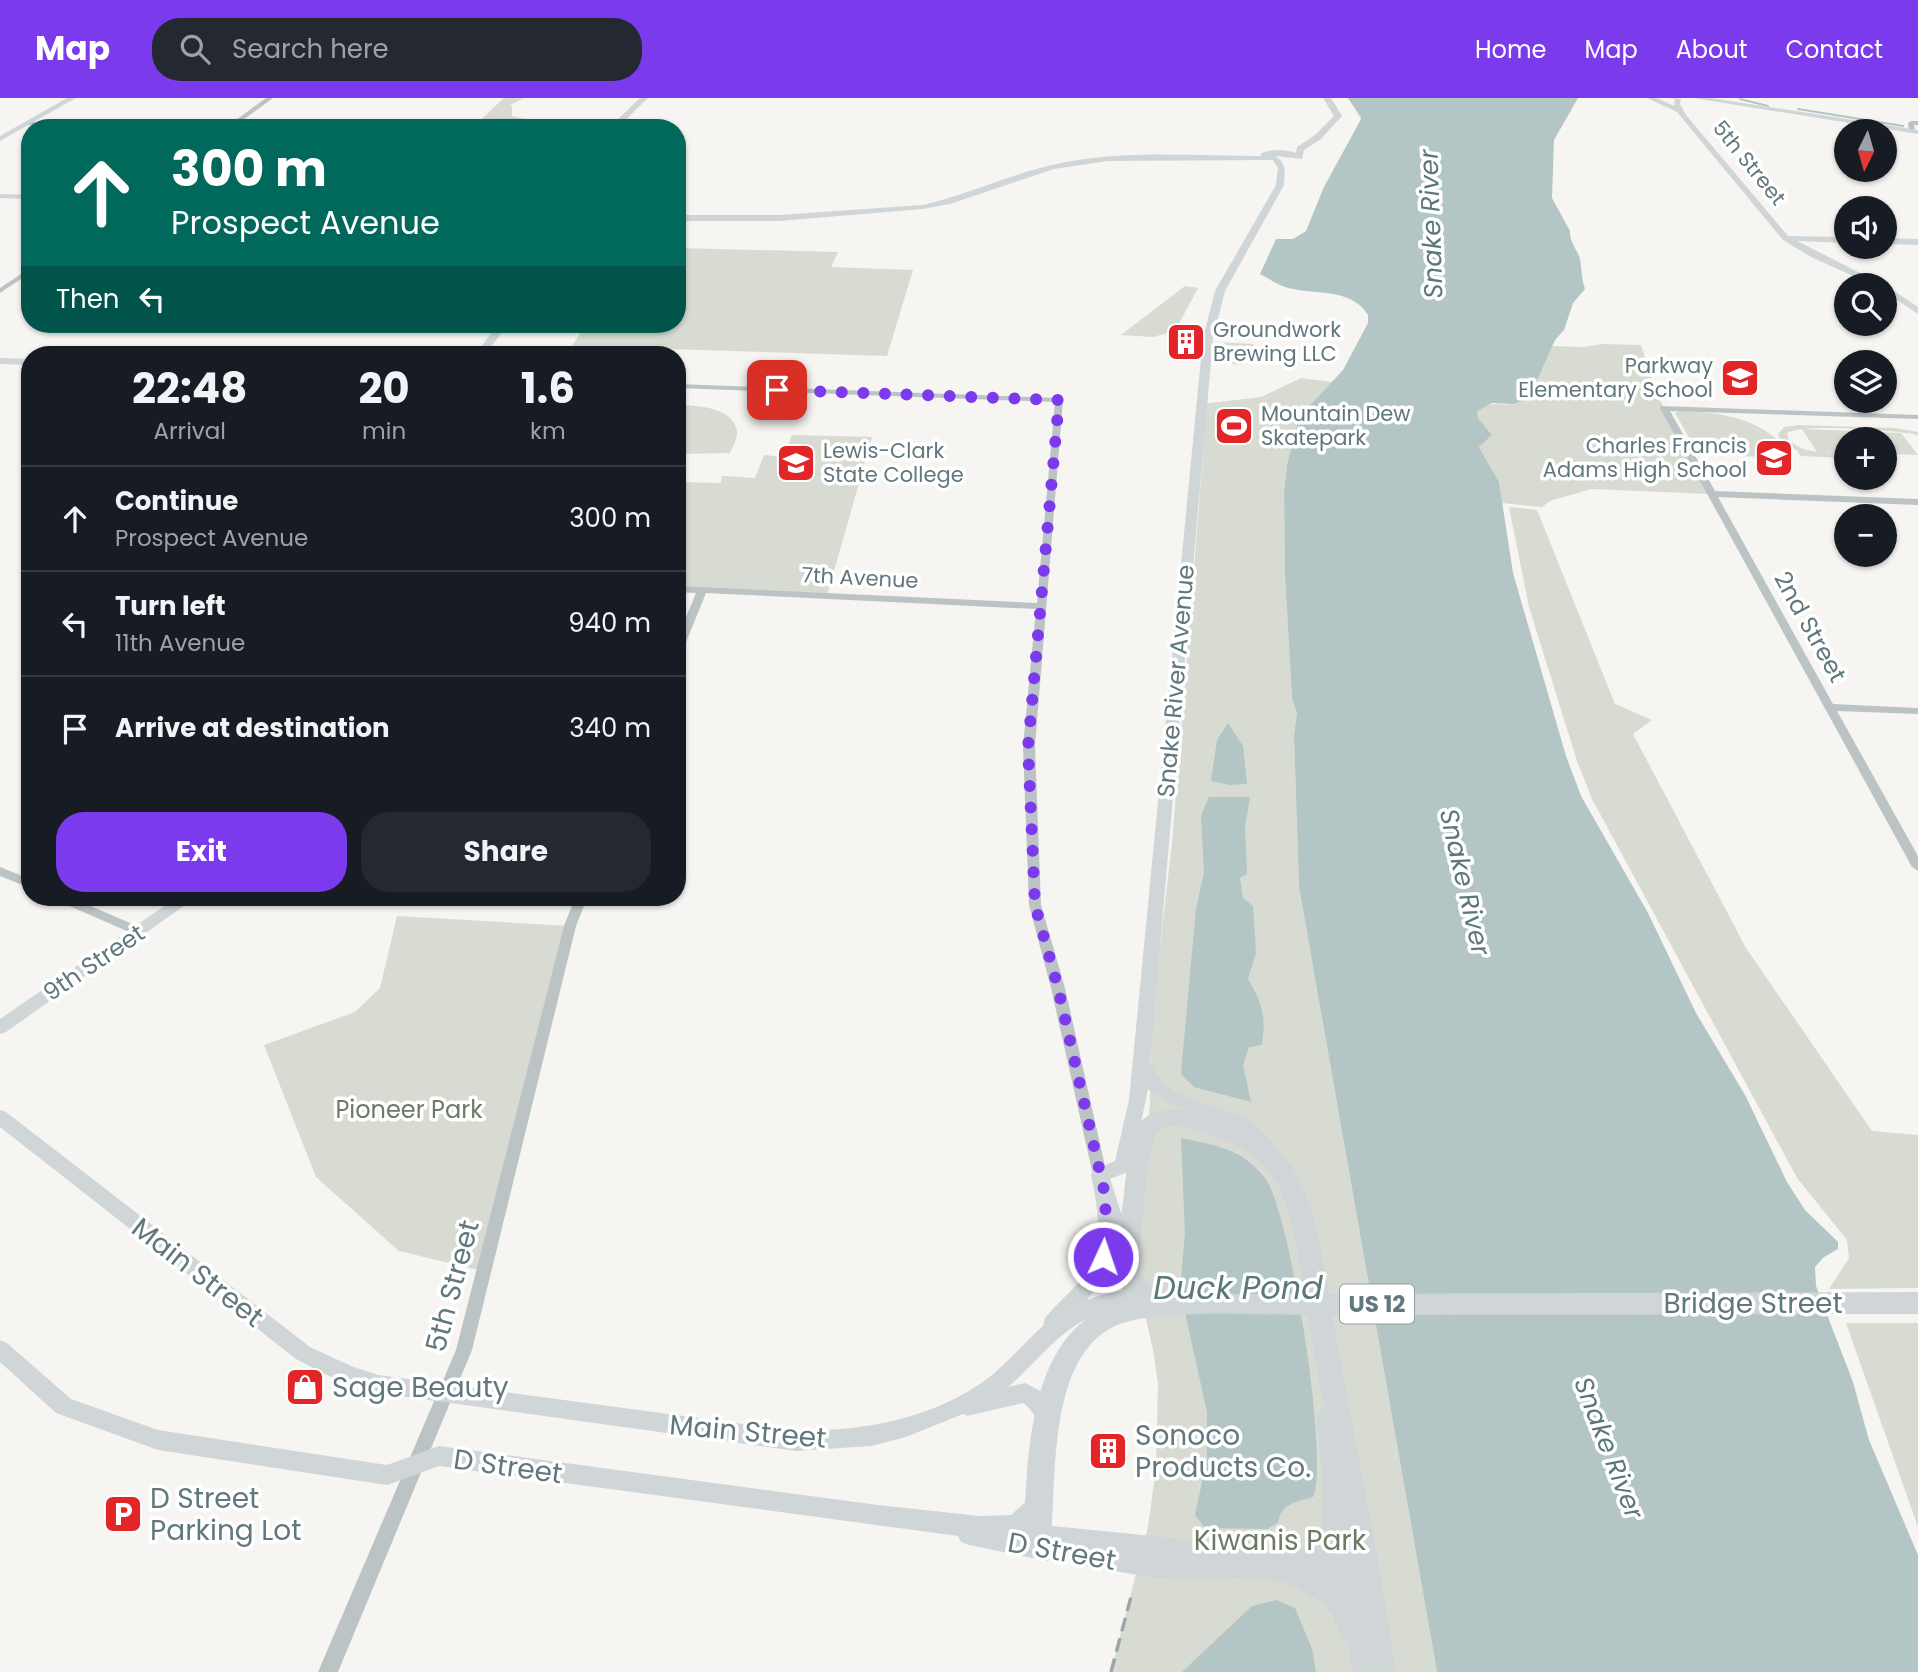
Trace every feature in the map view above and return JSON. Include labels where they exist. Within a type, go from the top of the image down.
[{"type":"highway","points":[[1161,1303],[1141,1293],[1130,1281],[1126,1261],[1130,1245],[1136,1172],[1150,1126],[1159,1119],[1171,1117],[1215,1128],[1272,1158]]},
{"type":"highway","name":"US 12","points":[[1272,1158],[1286,1179],[1294,1202],[1314,1280],[1338,1404],[1359,1571],[1367,1672]]},
{"type":"highway","name":"US 12","points":[[1037,1543],[1048,1418],[1060,1370],[1084,1333],[1113,1315],[1161,1303]]},
{"type":"highway","name":"Main Street","points":[[1161,1303],[1587,1303]]},
{"type":"highway","name":"Bridge Street","points":[[1587,1303],[1918,1303]]},
{"type":"highway","name":"US 12","points":[[1327,1355],[1329,1404],[1359,1571],[1381,1672]]},
{"type":"highway","points":[[1281,1568],[1316,1558],[1326,1549],[1334,1535],[1336,1517],[1329,1404]]},
{"type":"highway","points":[[1040,1502],[1048,1527],[1058,1537],[1080,1545]]},
{"type":"highway","name":"D Street","points":[[1037,1543],[1202,1556],[1247,1566],[1359,1571]]},
{"type":"highway","points":[[1281,1568],[1321,1584],[1338,1595],[1348,1611],[1359,1672]]},
{"type":"main road","points":[[36,119],[72,98]]},
{"type":"main road","points":[[622,119],[644,98]]},
{"type":"main road","points":[[1697,98],[1914,129]]},
{"type":"main road","points":[[1708,98],[1810,116]]},
{"type":"main road","points":[[1708,98],[1733,98]]},
{"type":"main road","points":[[1748,98],[1810,116]]},
{"type":"main road","points":[[1659,99],[1677,105],[1699,101],[1914,129]]},
{"type":"main road","name":"5th Street","points":[[1659,99],[1677,105],[1786,238],[1814,256],[1853,273]]},
{"type":"main road","name":"Snake River Avenue","points":[[1100,1175],[1123,1166],[1138,1100],[1208,338],[1220,291],[1280,185],[1289,174],[1286,164],[1296,159],[1300,149],[1323,132],[1338,116],[1330,100]]},
{"type":"main road","points":[[10,123],[21,124]]},
{"type":"main road","points":[[2,140],[21,128]]},
{"type":"main road","points":[[1278,156],[1323,132]]},
{"type":"main road","points":[[1278,156],[1282,168],[1280,185]]},
{"type":"main road","points":[[686,218],[766,218],[938,204],[1042,170],[1080,162],[1134,158],[1278,156],[1296,159]]},
{"type":"main road","points":[[0,196],[21,197]]},
{"type":"main road","points":[[1786,238],[1834,240]]},
{"type":"main road","points":[[1897,241],[1918,242]]},
{"type":"main road","points":[[1897,296],[1918,311]]},
{"type":"main road","points":[[0,361],[21,362]]},
{"type":"main road","name":"9th Street","points":[[0,1028],[176,906]]},
{"type":"main road","points":[[1143,1057],[1146,1074],[1161,1093],[1240,1124],[1266,1145],[1272,1158]]},
{"type":"main road","points":[[1136,1172],[1140,1119],[1138,1100],[1184,1110],[1229,1125],[1255,1142],[1272,1158]]},
{"type":"main road","name":"Main Street","points":[[0,1117],[303,1353],[346,1374],[378,1384],[796,1441],[856,1439],[899,1428],[950,1409],[990,1388],[1019,1364],[1041,1340],[1072,1317],[1099,1305],[1131,1298],[1161,1303]]},
{"type":"main road","points":[[1100,1175],[1106,1199],[1114,1214],[1126,1261]]},
{"type":"main road","points":[[1041,1340],[1053,1321],[1097,1271],[1106,1241],[1106,1199]]},
{"type":"main road","name":"D Street","points":[[0,1349],[64,1406],[158,1440],[387,1475],[439,1457],[878,1516],[1174,1568],[1215,1570],[1247,1566]]},
{"type":"main road","points":[[950,1409],[1025,1393],[1038,1401],[1048,1418]]},
{"type":"main road","name":"D Street","points":[[878,1516],[1001,1527],[1019,1524],[1040,1502]]},
{"type":"street","points":[[241,119],[270,98]]},
{"type":"street","points":[[0,291],[21,276]]},
{"type":"street","points":[[686,386],[1059,400],[1028,747],[1035,905],[1058,988],[1100,1175]]},
{"type":"street","name":"2nd Street","points":[[1918,417],[1664,408],[1918,867]]},
{"type":"street","points":[[1712,494],[1918,502]]},
{"type":"street","name":"7th Avenue","points":[[686,589],[1040,606]]},
{"type":"street","points":[[686,630],[702,590]]},
{"type":"street","points":[[1830,707],[1918,711]]},
{"type":"street","points":[[0,871],[21,880]]},
{"type":"street","points":[[80,906],[140,932]]},
{"type":"street","name":"5th Street","points":[[328,1672],[464,1350],[569,926],[578,906]]},
{"type":"green space","points":[[504,98],[524,98],[510,105],[512,116],[530,119],[482,119]]},
{"type":"green space","points":[[686,248],[838,252],[831,267],[913,270],[887,356],[686,350],[686,346],[572,346],[580,333],[686,333]]},
{"type":"green space","points":[[1185,286],[1198,288],[1175,331],[1153,337],[1121,335]]},
{"type":"green space","points":[[1213,342],[1254,344],[1242,365],[1206,361]]},
{"type":"green space","points":[[1603,344],[1641,345],[1656,393],[1711,494],[1591,489],[1550,501],[1542,507],[1502,503],[1499,482],[1479,447],[1492,435],[1478,418],[1477,411],[1490,404],[1520,402],[1537,380],[1552,346],[1583,347]]},
{"type":"green space","name":"Kiwanis Park","points":[[1301,378],[1332,382],[1299,417],[1287,465],[1284,492],[1285,575],[1292,698],[1297,713],[1294,735],[1299,887],[1437,1672],[1111,1672],[1148,1527],[1156,1468],[1158,1384],[1135,1271],[1150,1102],[1151,1025],[1172,842],[1203,456],[1202,404],[1261,397]]},
{"type":"green space","points":[[686,406],[713,409],[729,417],[737,431],[730,453],[686,454]]},
{"type":"green space","points":[[1675,413],[1711,413],[1743,420],[1771,434],[1793,458],[1710,455],[1696,450]]},
{"type":"green space","points":[[1784,427],[1862,427],[1804,429],[1834,430],[1834,452],[1822,452],[1834,453],[1834,457],[1800,456],[1798,451],[1781,441],[1778,434]],"holes":[[[1802,429],[1817,452],[1803,449],[1789,441],[1787,433]]]},
{"type":"green space","points":[[1897,428],[1918,432],[1918,435],[1897,432]]},
{"type":"green space","points":[[1897,433],[1901,433],[1918,455],[1897,454]]},
{"type":"green space","points":[[792,435],[872,437],[827,596],[686,589],[686,482],[721,483],[722,476],[755,478],[764,455],[784,457]]},
{"type":"green space","points":[[1509,507],[1537,510],[1615,704],[1652,720],[1633,734],[1746,948],[1872,1131],[1918,1135],[1918,1288],[1829,1289],[1849,1258],[1847,1240],[1797,1178],[1592,799],[1577,761],[1529,607]]},
{"type":"green space","name":"Pioneer Park","points":[[397,916],[570,926],[483,1271],[399,1251],[316,1177],[264,1045],[355,1012],[380,988]]},
{"type":"green space","points":[[1846,1323],[1918,1323],[1918,1527]]},
{"type":"water","name":"Snake River","points":[[1348,98],[1578,98],[1554,140],[1552,198],[1570,231],[1580,259],[1585,289],[1573,303],[1564,330],[1555,340],[1539,376],[1522,401],[1514,404],[1492,403],[1477,411],[1478,418],[1492,435],[1479,447],[1499,482],[1513,573],[1566,756],[1581,796],[1648,913],[1696,1013],[1745,1095],[1787,1182],[1805,1210],[1838,1242],[1838,1249],[1824,1257],[1815,1267],[1816,1286],[1853,1382],[1869,1440],[1918,1555],[1918,1672],[1437,1672],[1299,887],[1294,735],[1297,713],[1292,698],[1285,575],[1284,492],[1287,465],[1299,417],[1343,370],[1368,323],[1368,315],[1360,306],[1341,296],[1296,290],[1275,283],[1260,274],[1276,239],[1293,239],[1306,231],[1324,187],[1361,118]]},
{"type":"water","points":[[1228,723],[1243,746],[1247,784],[1229,785],[1211,781],[1217,740]]},
{"type":"water","points":[[1209,797],[1250,797],[1245,828],[1247,874],[1240,878],[1243,898],[1253,906],[1256,953],[1248,979],[1260,1004],[1264,1026],[1262,1045],[1249,1047],[1243,1065],[1251,1102],[1194,1087],[1181,1074],[1196,909],[1204,872],[1201,815]]},
{"type":"water","name":"Duck Pond","points":[[1181,1138],[1237,1154],[1265,1178],[1275,1199],[1296,1284],[1312,1389],[1317,1475],[1313,1497],[1286,1507],[1278,1523],[1267,1529],[1205,1528],[1195,1515],[1207,1459],[1207,1412],[1180,1290],[1185,1232]]},
{"type":"water","points":[[1276,1600],[1295,1608],[1312,1649],[1316,1672],[1182,1672],[1252,1606]]},
{"type":"waterway","points":[[1740,99],[1768,106]]},
{"type":"waterway","points":[[1798,109],[1903,126]]},
{"type":"railway","points":[[1111,1672],[1132,1593]]},
{"type":"place","name":"Groundwork Brewing LLC","points":[[1186,342]]},
{"type":"place","name":"Parkway Elementary School","points":[[1740,378]]},
{"type":"place","name":"Mountain Dew Skatepark","points":[[1234,426]]},
{"type":"place","name":"Charles Francis Adams High School","points":[[1774,458]]},
{"type":"place","name":"Lewis-Clark State College","points":[[796,463]]},
{"type":"place","name":"Sage Beauty","points":[[305,1387]]},
{"type":"place","name":"Sonoco Products Co.","points":[[1108,1451]]},
{"type":"place","name":"D Street Parking Lot","points":[[123,1514]]},
{"type":"route","points":[[777,390],[1059,400],[1028,747],[1035,905],[1058,988],[1106,1199],[1106,1241],[1103,1257]]}]
